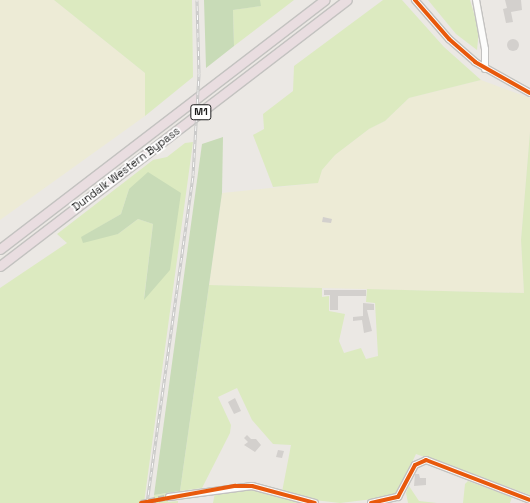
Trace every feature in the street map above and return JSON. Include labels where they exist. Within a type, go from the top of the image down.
[{"type":"highway","name":"Dundalk Western Bypass","points":[[0,249],[325,0]]},
{"type":"highway","name":"Dundalk Western Bypass","points":[[0,266],[347,0]]},
{"type":"highway","points":[[0,243],[128,145],[172,117]]},
{"type":"highway","points":[[0,271],[40,239],[54,224]]},
{"type":"street","points":[[415,0],[449,39],[485,69],[530,93]]},
{"type":"street","points":[[476,0],[485,49],[485,69]]},
{"type":"street","points":[[371,503],[398,497],[415,465],[426,460],[530,500]]},
{"type":"street","points":[[169,497],[252,486],[315,503]]},
{"type":"shaded area","points":[[0,0],[54,0],[145,73],[145,116],[0,220]]},
{"type":"shaded area","points":[[481,80],[530,98],[530,132],[521,240],[524,293],[209,285],[222,193],[317,183],[322,170],[335,155],[369,129],[385,121],[409,98]]},
{"type":"green space","points":[[54,0],[192,0],[193,77],[145,116],[145,73]]},
{"type":"green space","points":[[204,0],[260,0],[261,6],[233,10],[234,46],[206,68]]},
{"type":"green space","points":[[260,0],[294,0],[234,46],[233,10],[260,6]]},
{"type":"green space","points":[[383,0],[402,0],[444,47],[481,80],[409,98],[385,121],[369,129],[335,155],[322,170],[318,183],[273,187],[253,135],[264,129],[263,114],[293,91],[294,66]]},
{"type":"green space","points":[[428,0],[470,0],[479,30],[477,50],[456,34]]},
{"type":"green space","points":[[530,132],[530,495],[416,454],[397,494],[390,497],[340,503],[314,500],[282,492],[291,445],[273,444],[252,420],[237,388],[218,397],[231,425],[230,433],[202,488],[180,491],[209,285],[322,288],[322,297],[329,296],[329,311],[345,314],[339,341],[344,353],[361,348],[366,359],[378,356],[375,303],[366,302],[367,289],[524,293],[521,240]]},
{"type":"green space","points":[[223,137],[222,193],[180,491],[154,495],[202,144]]},
{"type":"green space","points":[[193,142],[144,503],[0,503],[0,288],[67,243],[57,234],[153,160],[167,157],[185,143]],"holes":[[[129,189],[180,193],[144,299],[153,224],[138,219],[118,234],[82,237],[121,214]]]},
{"type":"green space","points":[[148,172],[181,193],[170,270],[144,300],[153,224],[138,219],[118,234],[83,243],[81,237],[121,214],[129,189]]},
{"type":"green space","points":[[468,481],[512,497],[510,503],[463,503],[465,484]]},
{"type":"green space","points":[[409,486],[419,501],[437,503],[408,503],[406,493]]},
{"type":"green space","points":[[243,488],[257,490],[302,503],[213,503],[215,493]]},
{"type":"green space","points":[[169,493],[168,502],[178,501],[178,503],[153,503],[154,495]]},
{"type":"building","points":[[505,0],[521,0],[522,10],[511,12],[513,22],[506,23],[503,9],[507,8]]},
{"type":"building","points":[[515,39],[518,40],[518,50],[511,51],[508,50],[507,43],[508,40]]},
{"type":"building","points":[[323,217],[332,219],[331,223],[322,222]]},
{"type":"building","points":[[324,290],[366,290],[366,296],[338,296],[338,310],[330,310],[330,295],[324,295]]},
{"type":"building","points":[[363,303],[374,304],[374,310],[367,310],[372,331],[364,333],[362,320],[353,321],[353,317],[363,316]]},
{"type":"building","points":[[235,398],[241,411],[234,414],[228,402]]},
{"type":"building","points":[[247,435],[251,439],[256,439],[261,445],[255,452],[244,445],[248,442],[244,438]]},
{"type":"building","points":[[278,450],[284,451],[282,458],[276,457]]},
{"type":"building","points":[[415,474],[419,474],[420,478],[426,478],[426,485],[414,486]]},
{"type":"tunnel","points":[[141,503],[169,497]]},
{"type":"railway","points":[[147,503],[193,175],[199,73],[197,0]]},
{"type":"cycle path","points":[[415,0],[449,39],[475,62],[530,93]]},
{"type":"cycle path","points":[[371,503],[398,497],[415,465],[426,460],[530,500]]},
{"type":"cycle path","points":[[141,503],[235,486],[252,486],[315,503]]}]
